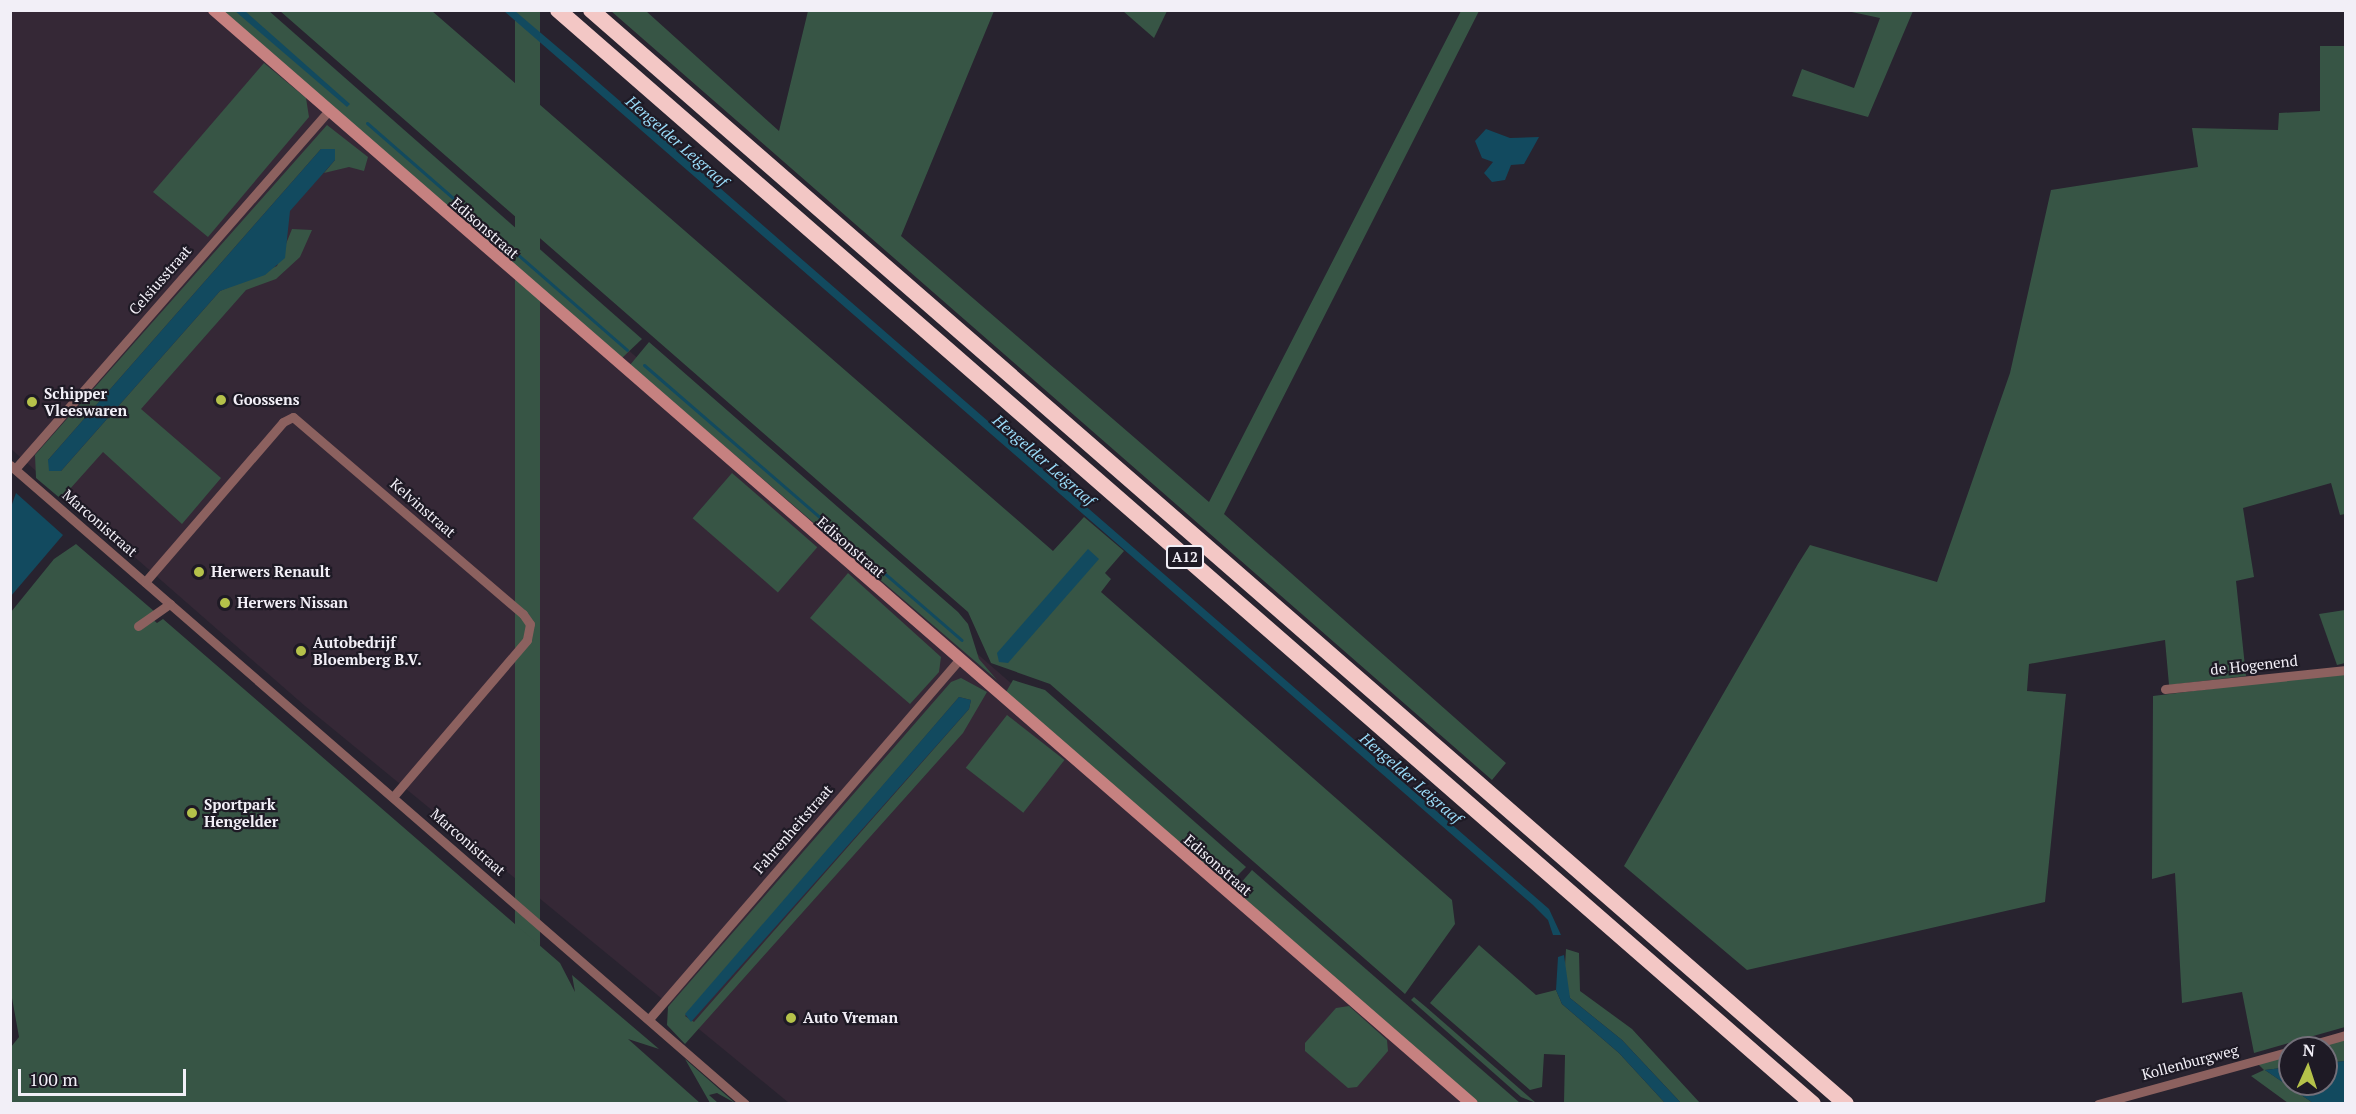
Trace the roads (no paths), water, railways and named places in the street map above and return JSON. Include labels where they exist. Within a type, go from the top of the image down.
[{"type":"highway","name":"A12","points":[[558,10],[1813,1104]]},
{"type":"highway","name":"A12","points":[[591,10],[1846,1104]]},
{"type":"street","name":"Edisonstraat","points":[[214,10],[1472,1104]]},
{"type":"street","name":"Celsiusstraat","points":[[13,467],[328,111]]},
{"type":"street","name":"Kelvinstraat","points":[[145,582],[283,422],[293,417],[523,614],[530,624],[527,640],[393,797]]},
{"type":"street","name":"Marconistraat","points":[[13,467],[745,1104]]},
{"type":"street","points":[[138,626],[170,604]]},
{"type":"street","name":"Fahrenheitstraat","points":[[649,1019],[959,660]]},
{"type":"street","name":"de Hogenend","points":[[2165,689],[2346,670]]},
{"type":"street","name":"Kollenburgweg","points":[[2098,1104],[2278,1054]]},
{"type":"water","points":[[235,11],[245,11],[350,104],[347,107]]},
{"type":"water","points":[[504,11],[515,11],[575,62],[1549,909],[1561,935],[1553,935],[1548,920],[1533,905]]},
{"type":"water","points":[[1486,129],[1510,138],[1539,137],[1524,164],[1511,165],[1505,180],[1492,182],[1484,173],[1493,162],[1482,158],[1475,141]]},
{"type":"water","points":[[321,149],[335,149],[335,160],[290,211],[285,258],[265,275],[220,291],[61,471],[49,471],[48,460]]},
{"type":"water","points":[[16,493],[63,535],[11,596],[11,507]]},
{"type":"water","points":[[1088,549],[1099,559],[1008,663],[999,662],[997,653]]},
{"type":"water","points":[[959,697],[971,700],[969,709],[691,1022],[685,1014]]},
{"type":"water","points":[[1564,955],[1570,998],[1622,1040],[1681,1103],[1665,1103],[1619,1053],[1562,1004],[1556,990],[1558,957]]},
{"type":"water","points":[[2345,1061],[2345,1103],[2313,1103],[2303,1096],[2338,1096],[2338,1062]]},
{"type":"water","points":[[2278,1068],[2278,1079],[2265,1070]]},
{"type":"waterway","points":[[367,123],[627,350]]},
{"type":"waterway","points":[[644,365],[961,640]]},
{"type":"place","name":"Goossens","points":[[221,400]]},
{"type":"place","name":"Schipper Vleeswaren","points":[[32,402]]},
{"type":"place","name":"Herwers Renault","points":[[199,572]]},
{"type":"place","name":"Herwers Nissan","points":[[225,603]]},
{"type":"place","name":"Autobedrijf Bloemberg B.V.","points":[[301,651]]},
{"type":"place","name":"Sportpark Hengelder","points":[[192,813]]},
{"type":"place","name":"Auto Vreman","points":[[791,1018]]},
{"type":"water label","name":"Hengelder Leigraaf","points":[[677,141]]},
{"type":"water label","name":"Hengelder Leigraaf","points":[[1044,460]]},
{"type":"water label","name":"Hengelder Leigraaf","points":[[1411,778]]}]
